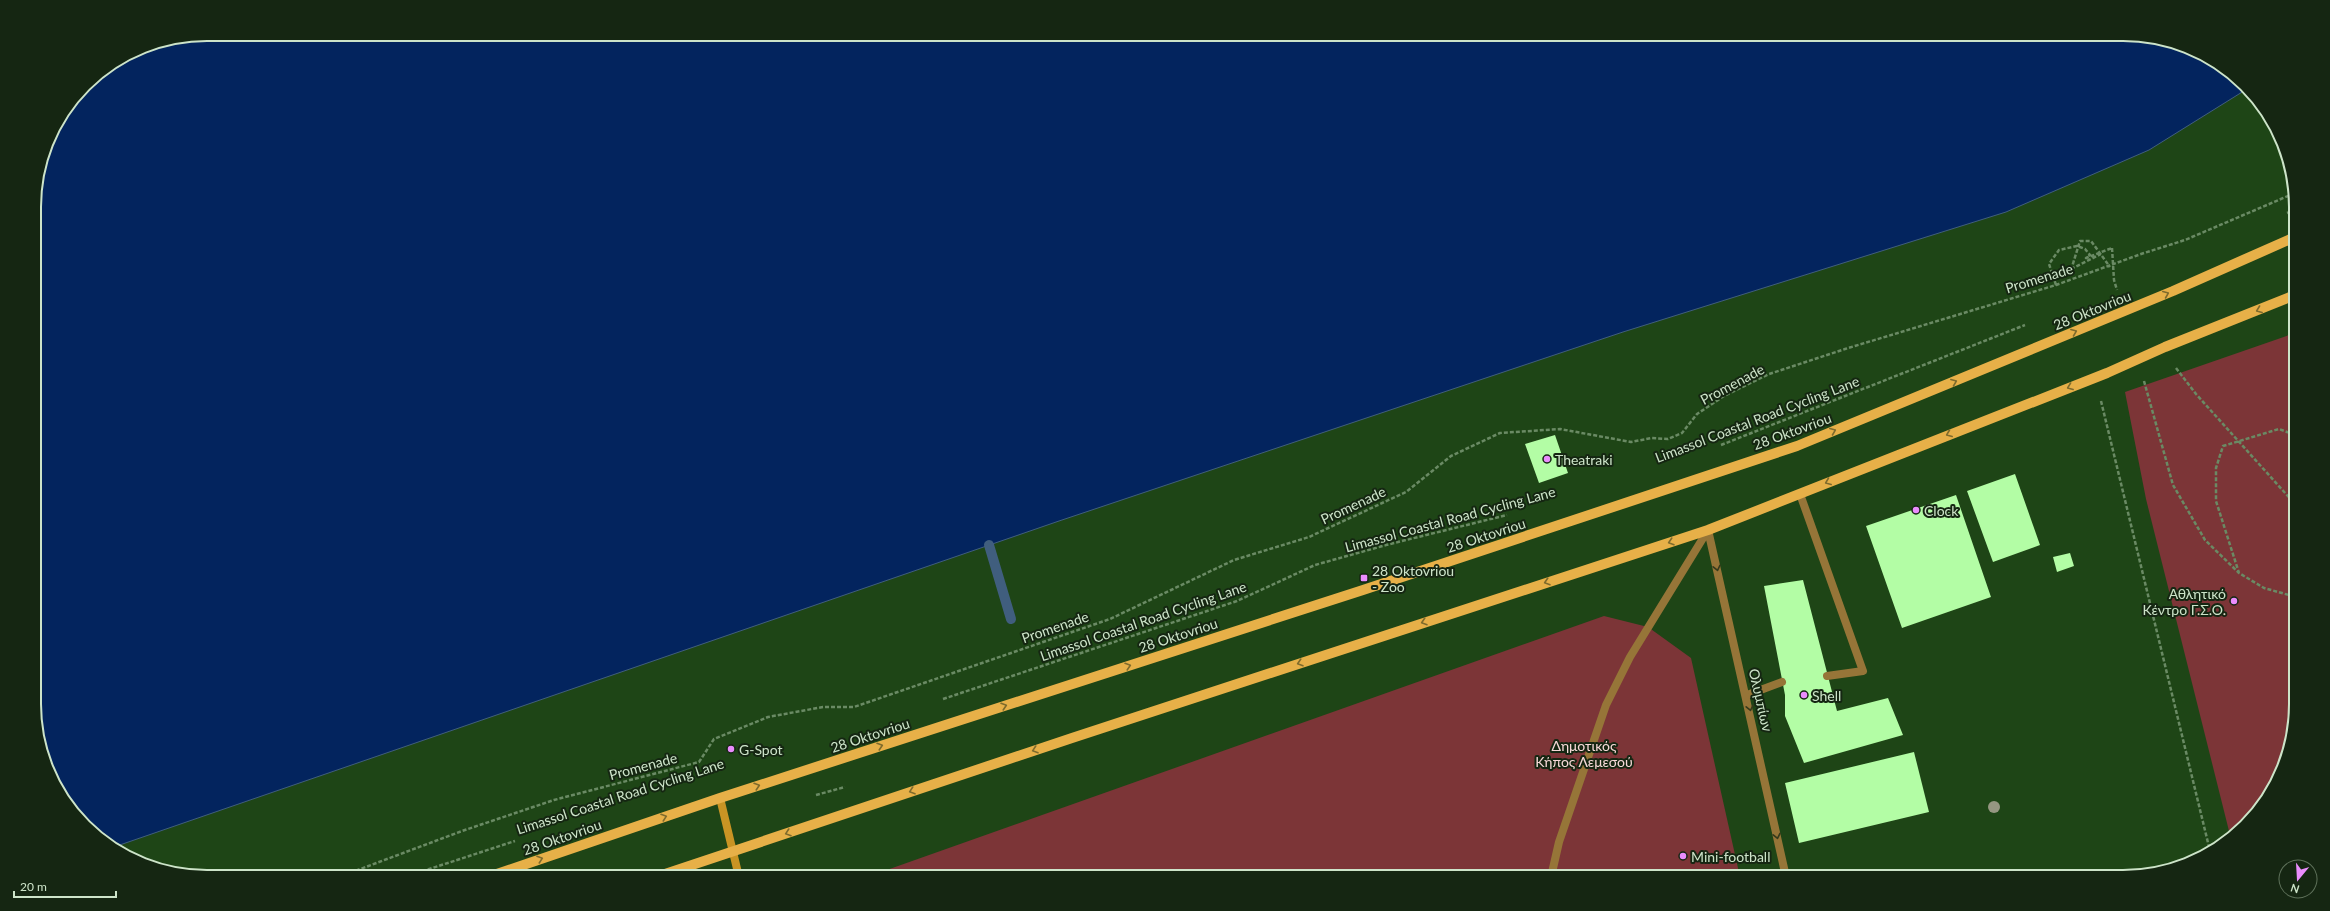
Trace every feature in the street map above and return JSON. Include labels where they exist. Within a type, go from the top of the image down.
[{"type":"main road","name":"28 Oktovriou","points":[[509,870],[720,798],[1370,588],[1797,446],[2166,294],[2289,240]]},
{"type":"main road","points":[[677,870],[1072,738],[1708,530],[2106,373],[2165,346],[2289,298]]},
{"type":"street","points":[[1800,494],[1863,671],[1827,676]]},
{"type":"street","points":[[1553,870],[1559,842],[1606,705],[1630,657],[1708,530]]},
{"type":"street","name":"Ολυμπίων","points":[[1708,530],[1747,695],[1784,870]]},
{"type":"street","points":[[1747,695],[1782,682]]},
{"type":"street","points":[[720,798],[738,870]]},
{"type":"path","name":"Promenade","points":[[356,870],[412,851],[462,831],[554,800],[699,762],[714,739],[768,717],[819,708],[854,707],[1110,619],[1234,560],[1309,537],[1406,492],[1451,456],[1500,433],[1560,429],[1631,442],[1652,438],[1668,439],[1682,433],[1697,414],[1724,396],[1769,374],[1880,338],[2056,285],[2185,240],[2289,195]]},
{"type":"path","points":[[2110,266],[2091,242],[2080,241],[2077,246],[2071,270],[2112,248]]},
{"type":"path","points":[[2056,285],[2050,264],[2059,250],[2077,246],[2085,248],[2090,255],[2086,258],[2112,248]]},
{"type":"path","points":[[2112,248],[2114,280],[2118,294]]},
{"type":"path","name":"Limassol Coastal Road Cycling Lane","points":[[1719,445],[2028,324]]},
{"type":"path","points":[[2173,363],[2196,394],[2289,497]]},
{"type":"path","points":[[2144,380],[2173,486],[2205,540],[2239,573],[2264,588],[2289,595]]},
{"type":"path","points":[[2101,401],[2209,846]]},
{"type":"path","points":[[2239,573],[2216,501],[2216,468],[2223,446],[2279,429],[2289,433]]},
{"type":"path","name":"Limassol Coastal Road Cycling Lane","points":[[942,700],[1237,601],[1315,565],[1386,545],[1510,515]]},
{"type":"path","points":[[816,795],[845,787]]},
{"type":"path","name":"Limassol Coastal Road Cycling Lane","points":[[427,870],[519,840]]},
{"type":"green space","name":"Αθλητικό Κέντρο Γ.Σ.Ο.","points":[[2289,335],[2288,726],[2280,757],[2272,778],[2248,814],[2229,832],[2146,499],[2125,392]]},
{"type":"green space","name":"Δημοτικός Κήπος Λεμεσού","points":[[1604,616],[1648,627],[1691,658],[1738,870],[887,870]]},
{"type":"water","points":[[196,41],[2134,41],[2156,44],[2197,58],[2224,75],[2242,92],[2149,150],[2006,212],[1623,332],[1059,521],[120,845],[97,829],[82,814],[63,787],[50,757],[42,726],[41,196],[44,174],[54,143],[63,124],[75,106],[97,82],[106,75],[124,63],[143,54],[174,44]]},
{"type":"building","name":"Theatraki","points":[[1555,435],[1568,473],[1539,483],[1525,444]]},
{"type":"building","points":[[2015,474],[2040,545],[1993,562],[1967,491]]},
{"type":"building","points":[[1956,495],[1991,597],[1902,628],[1866,526]]},
{"type":"building","points":[[2070,553],[2074,566],[2057,572],[2053,557]]},
{"type":"building","points":[[1803,580],[1837,711],[1888,698],[1903,735],[1804,763],[1785,716],[1785,695],[1764,586]]},
{"type":"building","points":[[1914,752],[1929,812],[1799,843],[1785,783]]},
{"type":"waterway","points":[[989,545],[1011,619]]},
{"type":"place","name":"Theatraki","points":[[1547,459]]},
{"type":"place","name":"Clock","points":[[1916,510]]},
{"type":"place","name":"28 Oktovriou - Zoo","points":[[1364,578]]},
{"type":"place","name":"Αθλητικό Κέντρο Γ.Σ.Ο.","points":[[2234,601]]},
{"type":"place","name":"Shell","points":[[1804,695]]},
{"type":"place","name":"G-Spot","points":[[731,749]]},
{"type":"place","name":"Mini-football","points":[[1683,856]]}]
